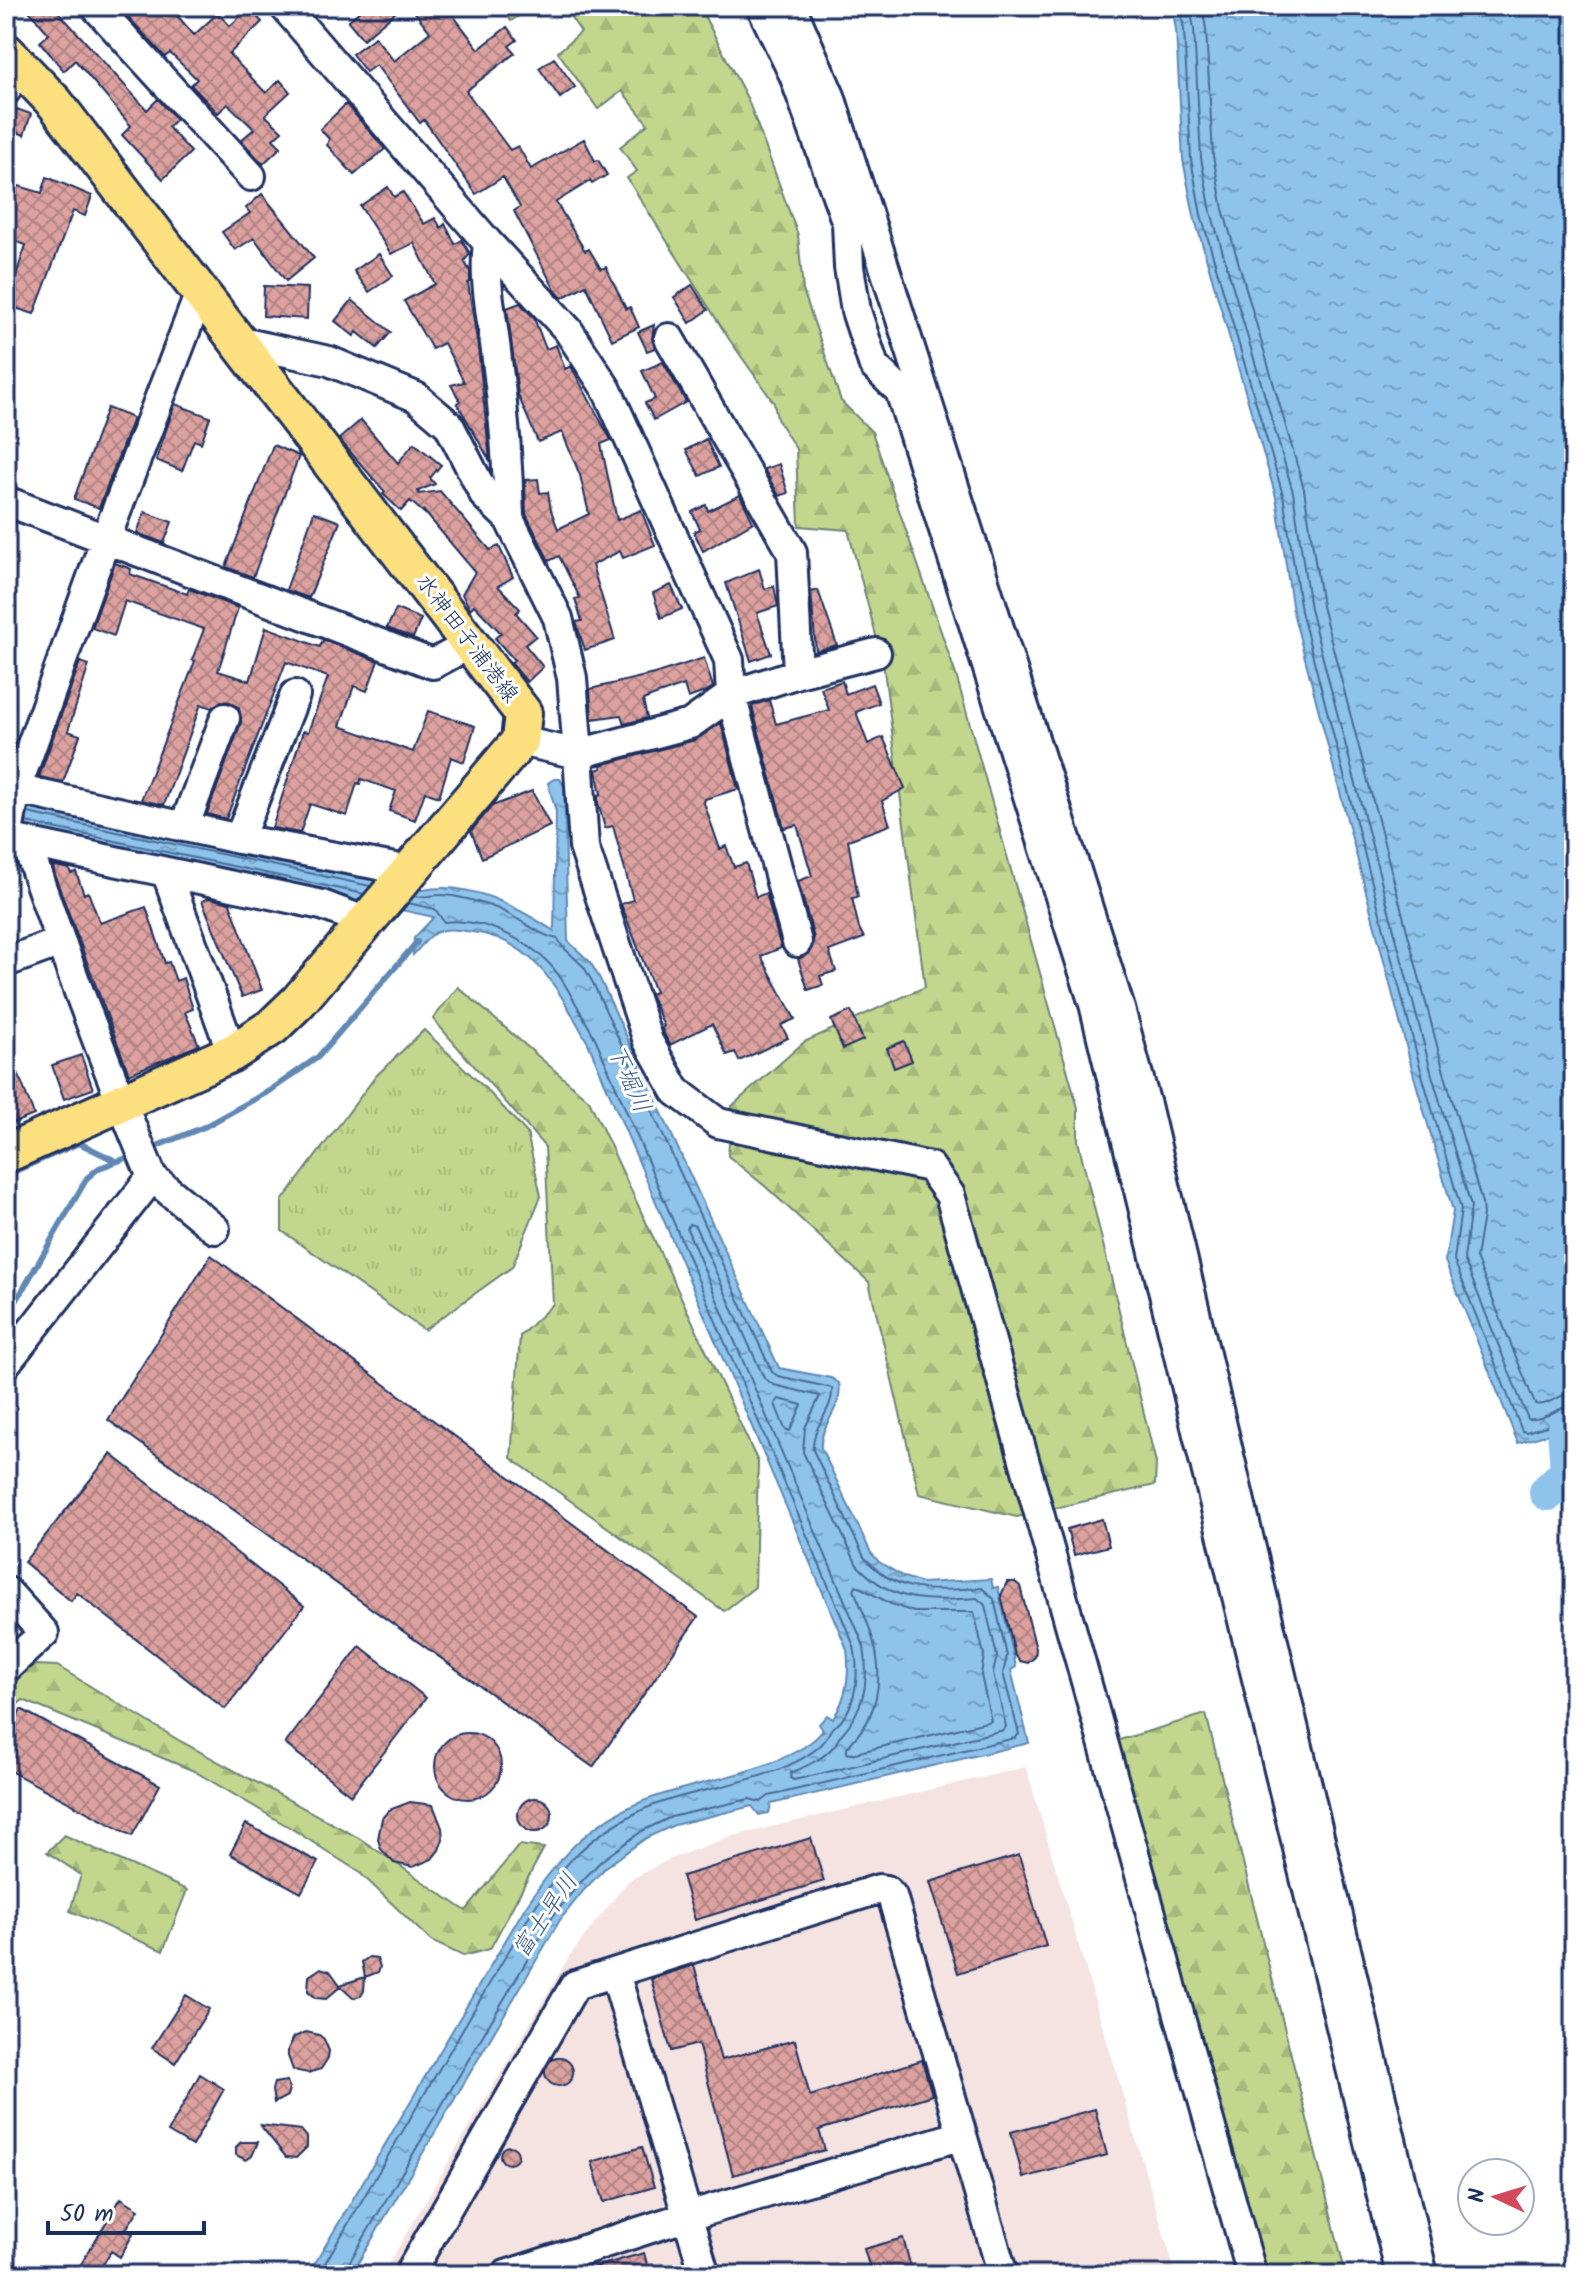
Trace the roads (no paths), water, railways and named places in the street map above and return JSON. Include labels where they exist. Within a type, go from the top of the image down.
[{"type":"main road","name":"水神田子浦港線","points":[[10,68],[55,103],[523,713],[520,741]]},
{"type":"main road","points":[[6,1154],[232,1053],[272,1027],[298,1002],[520,741]]},
{"type":"street","points":[[95,6],[251,176]]},
{"type":"street","points":[[284,6],[488,243],[568,330],[607,390],[729,660],[731,695],[797,942]]},
{"type":"street","points":[[761,6],[794,75],[847,223],[849,267],[856,311],[874,366],[900,391],[1094,1004],[1401,2275]]},
{"type":"street","points":[[791,6],[830,96],[1120,1009],[1151,1124],[1423,2275]]},
{"type":"street","points":[[871,227],[868,290],[889,362],[888,379]]},
{"type":"street","points":[[488,243],[485,270],[509,473],[509,519]]},
{"type":"street","points":[[201,290],[11,788],[13,839],[60,942],[152,1177],[215,1229]]},
{"type":"street","points":[[669,338],[792,552],[798,673]]},
{"type":"street","points":[[241,342],[329,361],[416,397],[449,425],[485,496],[509,519],[558,618],[572,678],[584,847],[648,1041],[676,1091],[718,1123],[930,1167],[950,1195],[1252,2275]]},
{"type":"street","points":[[6,501],[433,664],[470,644]]},
{"type":"street","points":[[520,741],[578,754],[690,724],[731,695],[798,673],[876,653]]},
{"type":"street","points":[[239,839],[295,695]]},
{"type":"street","points":[[184,827],[225,718]]},
{"type":"street","points":[[11,788],[407,875]]},
{"type":"street","points":[[13,839],[372,916]]},
{"type":"street","points":[[167,874],[232,1053]]},
{"type":"street","points":[[6,962],[60,942]]},
{"type":"street","points":[[6,1363],[152,1177]]},
{"type":"street","points":[[6,1591],[44,1633],[6,1668]]},
{"type":"street","points":[[411,2275],[575,1985],[582,1980],[615,1973],[879,1889],[886,1890],[892,1896],[1003,2275]]},
{"type":"street","points":[[615,1973],[705,2275]]},
{"type":"street","points":[[506,2275],[688,2216],[962,2135]]},
{"type":"water","points":[[1172,6],[1574,6],[1574,1419],[1566,1429],[1518,1443],[1445,1261],[1453,1211],[1415,1080],[1293,612],[1276,497],[1194,216],[1183,160]]},
{"type":"water","name":"下堀川","points":[[560,779],[564,786],[568,941],[590,962],[600,979],[779,1368],[831,1378],[839,1383],[838,1401],[821,1439],[821,1448],[871,1553],[879,1562],[904,1577],[922,1583],[991,1579],[993,1588],[998,1587],[1016,1667],[1011,1670],[1029,1743],[771,1804],[769,1813],[759,1815],[752,1806],[674,1825],[646,1838],[606,1867],[560,1920],[351,2275],[308,2275],[524,1909],[548,1875],[588,1833],[621,1811],[661,1795],[765,1765],[809,1744],[823,1730],[819,1724],[827,1715],[833,1719],[842,1702],[848,1677],[847,1649],[588,1043],[543,971],[513,945],[472,932],[444,930],[435,933],[413,955],[414,938],[434,917],[6,826],[6,800],[423,890],[440,888],[475,892],[508,905],[554,931],[556,812],[548,783]]},
{"type":"waterway","points":[[157,1146],[204,1127],[271,1090],[318,1057],[417,942]]},
{"type":"waterway","points":[[6,1175],[79,1143],[116,1161]]},
{"type":"waterway","points":[[6,1319],[87,1178],[99,1168],[124,1159]]},
{"type":"waterway","name":"富士早川","points":[[1548,1492],[1569,1472],[1566,1429]]}]
